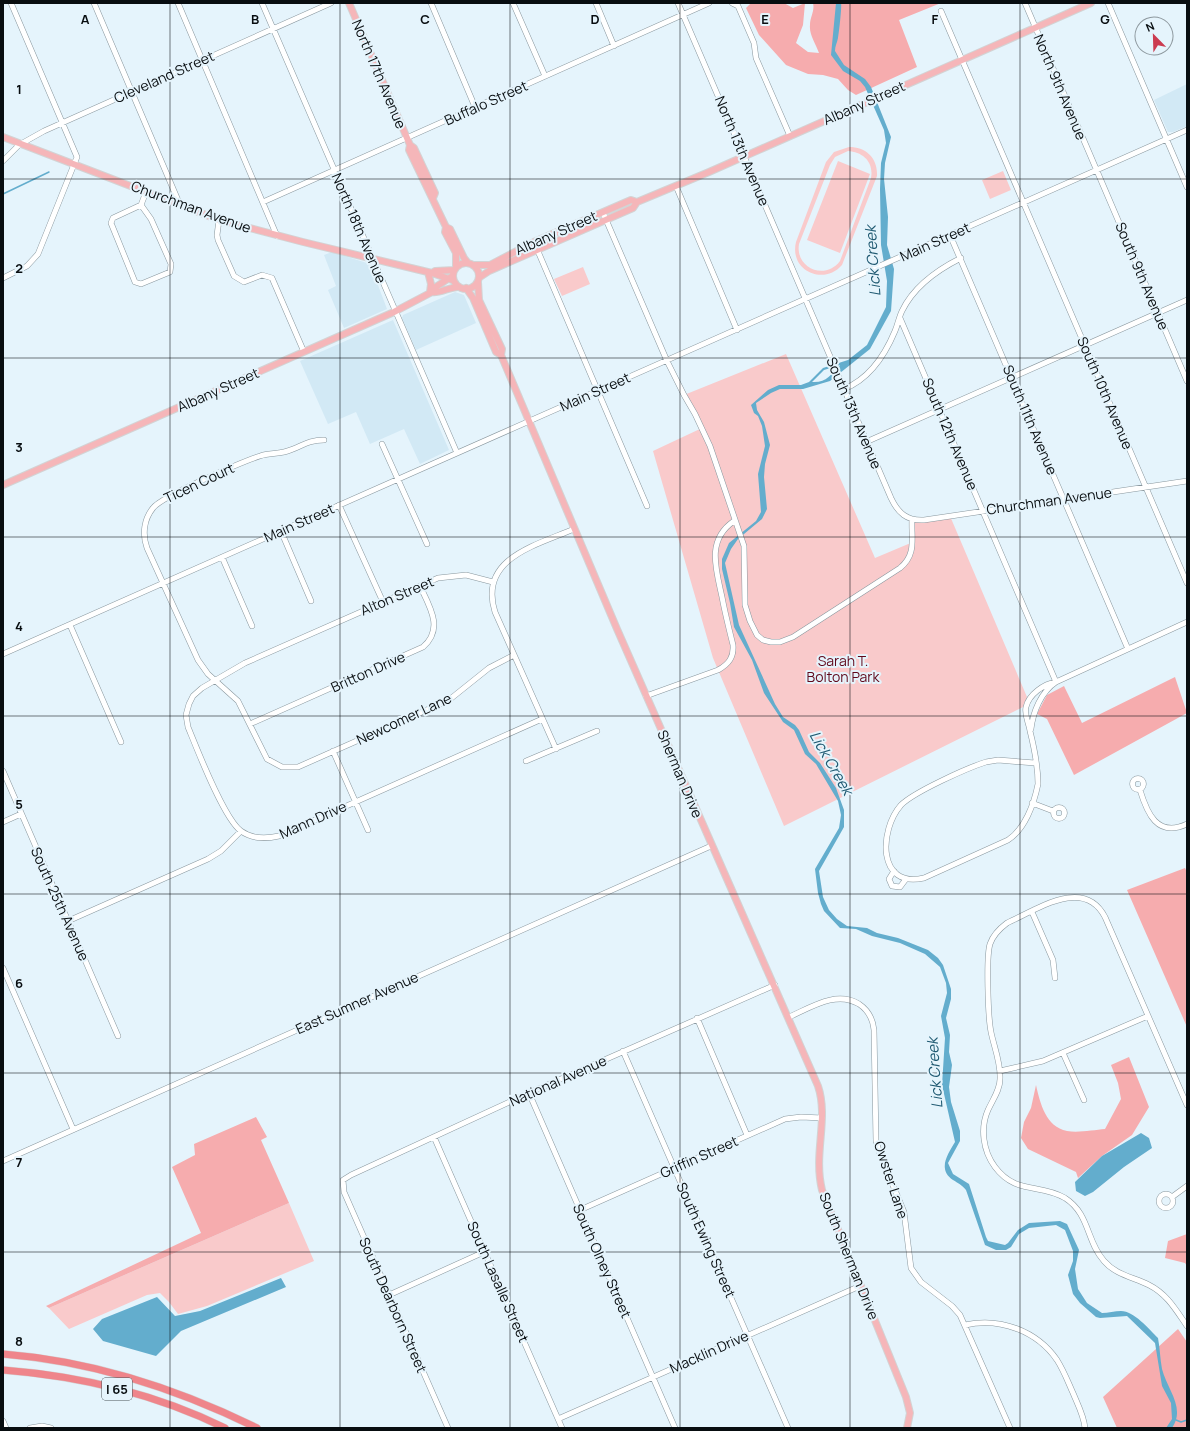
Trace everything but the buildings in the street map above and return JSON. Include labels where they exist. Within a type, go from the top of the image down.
[{"type":"highway","name":"I 65","points":[[3,1354],[77,1365],[142,1381],[200,1402],[257,1428]]},
{"type":"highway","name":"I 65","points":[[3,1370],[56,1376],[115,1388],[182,1410],[225,1428]]},
{"type":"main road","name":"North 17th Avenue","points":[[349,3],[406,138],[410,145],[414,148],[435,194],[433,198],[446,227],[445,232],[456,252],[453,274]]},
{"type":"main road","name":"Albany Street","points":[[479,280],[488,271],[605,217],[633,208],[637,202],[744,157],[1091,3]]},
{"type":"main road","name":"Churchman Avenue","points":[[3,136],[219,220],[277,236],[430,272],[435,275],[453,274]]},
{"type":"main road","name":"Albany Street","points":[[475,265],[490,264],[534,242],[630,200],[637,202]]},
{"type":"main road","name":"North 17th Avenue","points":[[446,227],[450,229],[468,263]]},
{"type":"main road","points":[[479,280],[466,288],[458,287],[453,274],[468,263],[475,265],[479,270],[479,280],[479,300],[502,349],[501,355],[528,422]]},
{"type":"main road","name":"Churchman Avenue","points":[[430,272],[435,271],[453,274]]},
{"type":"main road","points":[[430,272],[431,293]]},
{"type":"main road","name":"Albany Street","points":[[431,293],[434,288],[453,274]]},
{"type":"main road","name":"Albany Street","points":[[3,485],[394,312],[431,293],[436,293],[446,288],[458,287]]},
{"type":"main road","points":[[466,288],[473,298],[496,352],[501,355]]},
{"type":"main road","name":"Sherman Drive","points":[[528,422],[711,846],[788,1017]]},
{"type":"main road","name":"South Sherman Drive","points":[[788,1017],[818,1086],[822,1100],[818,1162],[822,1190],[908,1402],[910,1410],[908,1426]]},
{"type":"street","points":[[3,278],[27,266],[38,254],[76,165],[77,157],[11,3]]},
{"type":"street","points":[[94,3],[180,205]]},
{"type":"street","points":[[178,3],[277,236]]},
{"type":"street","name":"North 18th Avenue","points":[[262,3],[394,312],[457,453]]},
{"type":"street","name":"Cleveland Street","points":[[3,162],[21,144],[63,122],[331,3]]},
{"type":"street","points":[[431,3],[475,107]]},
{"type":"street","points":[[513,3],[545,76]]},
{"type":"street","points":[[596,3],[614,46]]},
{"type":"street","name":"North 13th Avenue","points":[[678,3],[806,299]]},
{"type":"street","name":"Buffalo Street","points":[[263,202],[709,3]]},
{"type":"street","points":[[732,3],[738,6],[754,43],[756,58],[790,136]]},
{"type":"street","name":"North 9th Avenue","points":[[1025,3],[1096,170]]},
{"type":"street","points":[[1108,3],[1187,187]]},
{"type":"street","name":"South 10th Avenue","points":[[941,11],[1187,583]]},
{"type":"street","name":"Main Street","points":[[3,654],[1187,130]]},
{"type":"street","name":"South 9th Avenue","points":[[1096,170],[1187,381]]},
{"type":"street","points":[[676,186],[737,330]]},
{"type":"street","points":[[140,205],[151,219],[171,264],[170,272],[141,284],[135,282],[111,223],[113,218],[140,205],[146,192]]},
{"type":"street","points":[[605,217],[667,361],[706,436],[734,521],[740,531],[745,553],[743,576],[745,605],[754,632],[763,640],[777,642],[802,632],[904,565],[913,551],[912,519]]},
{"type":"street","points":[[219,220],[217,237],[234,276],[244,282],[262,275],[272,278],[304,352]]},
{"type":"street","name":"South 11th Avenue","points":[[950,235],[1128,649]]},
{"type":"street","points":[[534,242],[647,506]]},
{"type":"street","points":[[844,389],[864,377],[880,360],[910,298],[926,280],[940,269],[960,258]]},
{"type":"street","name":"South 13th Avenue","points":[[806,299],[894,505],[903,516],[912,519]]},
{"type":"street","points":[[866,442],[1187,300]]},
{"type":"street","name":"South 12th Avenue","points":[[900,318],[1056,682]]},
{"type":"street","name":"Ticen Court","points":[[286,768],[277,766],[267,759],[238,701],[199,663],[147,548],[144,536],[147,518],[157,503],[168,496],[260,456],[284,452],[312,440],[324,440]]},
{"type":"street","points":[[382,444],[428,544]]},
{"type":"street","name":"Churchman Avenue","points":[[912,519],[927,520],[1187,481]]},
{"type":"street","points":[[339,505],[383,602]]},
{"type":"street","points":[[646,696],[718,670],[728,664],[733,657],[733,645],[715,560],[717,542],[721,533],[734,521]]},
{"type":"street","points":[[556,749],[493,607],[492,593],[493,582],[502,566],[512,556],[574,529]]},
{"type":"street","points":[[281,531],[311,601]]},
{"type":"street","points":[[222,557],[252,626]]},
{"type":"street","name":"Alton Street","points":[[241,831],[227,815],[187,722],[187,709],[193,696],[202,688],[245,663],[438,578],[461,574],[479,577],[493,582]]},
{"type":"street","name":"Britton Drive","points":[[250,724],[423,647],[431,638],[434,624],[432,613],[420,586]]},
{"type":"street","points":[[1035,762],[998,760],[986,762],[919,792],[905,802],[895,815],[886,847],[888,861],[894,871],[906,879],[915,880],[924,878],[1008,840],[1022,826],[1038,784],[1035,762],[1030,732],[1026,713],[1028,701],[1044,685],[1056,682],[1187,622]]},
{"type":"street","points":[[70,625],[121,742]]},
{"type":"street","name":"Newcomer Lane","points":[[286,768],[298,767],[449,700],[490,668],[514,655]]},
{"type":"street","points":[[1030,732],[1034,713],[1044,692],[1056,682]]},
{"type":"street","name":"Mann Drive","points":[[241,831],[258,838],[274,837],[542,719]]},
{"type":"street","points":[[526,761],[597,731]]},
{"type":"street","points":[[333,751],[368,830]]},
{"type":"street","name":"South 25th Avenue","points":[[3,771],[118,1036]]},
{"type":"street","points":[[1140,790],[1147,812],[1153,819],[1164,827],[1174,828],[1187,824]]},
{"type":"street","points":[[1032,803],[1053,811]]},
{"type":"street","points":[[3,822],[21,814]]},
{"type":"street","points":[[68,921],[208,859],[226,847],[241,831]]},
{"type":"street","name":"East Sumner Avenue","points":[[3,1160],[711,846]]},
{"type":"street","points":[[894,871],[890,875],[889,880],[893,887],[899,888],[906,879]]},
{"type":"street","points":[[1187,1105],[1106,917],[1095,904],[1084,898],[1070,897],[1007,923],[1000,929],[991,942],[989,953],[990,1025],[1000,1071],[999,1086],[987,1112],[984,1130],[986,1149],[996,1168],[1004,1176],[1019,1186],[1054,1193],[1072,1204],[1085,1220],[1093,1245],[1104,1262],[1120,1274],[1143,1282],[1159,1291],[1173,1306],[1187,1326]]},
{"type":"street","points":[[1032,912],[1054,963],[1055,978]]},
{"type":"street","points":[[3,968],[73,1129]]},
{"type":"street","name":"National Avenue","points":[[343,1180],[348,1176],[529,1093],[774,985]]},
{"type":"street","name":"Owster Lane","points":[[788,1017],[828,1000],[840,998],[854,1001],[862,1006],[869,1015],[874,1030],[877,1146],[904,1212],[911,1268],[920,1282],[957,1311],[965,1325],[1010,1428]]},
{"type":"street","points":[[1000,1071],[1044,1061],[1148,1016]]},
{"type":"street","points":[[697,1018],[747,1135]]},
{"type":"street","name":"South Ewing Street","points":[[624,1051],[788,1428]]},
{"type":"street","points":[[1063,1053],[1084,1100]]},
{"type":"street","name":"South Olney Street","points":[[529,1093],[675,1428]]},
{"type":"street","name":"Griffin Street","points":[[580,1210],[787,1118],[822,1118]]},
{"type":"street","name":"South Lasalle Street","points":[[434,1136],[562,1428]]},
{"type":"street","name":"South Dearborn Street","points":[[343,1180],[344,1192],[448,1428]]},
{"type":"street","points":[[1172,1197],[1187,1186]]},
{"type":"street","points":[[389,1294],[484,1252]]},
{"type":"street","name":"Macklin Drive","points":[[558,1420],[860,1286]]},
{"type":"street","points":[[965,1325],[986,1323],[1009,1326],[1030,1335],[1043,1345],[1054,1357],[1063,1371],[1083,1417],[1084,1428]]},
{"type":"street","points":[[3,1421],[6,1428]]},
{"type":"street","points":[[30,1428],[42,1426],[51,1428]]},
{"type":"shaded area","points":[[751,3],[784,3],[793,8],[805,3],[803,25],[796,43],[808,52],[819,53],[810,29],[813,3],[941,3],[899,20],[917,67],[856,95],[848,90],[838,79],[823,75],[808,74],[786,65],[759,35],[746,8]]},
{"type":"shaded area","points":[[1187,84],[1187,126],[1173,132],[1168,132],[1154,100]]},
{"type":"shaded area","points":[[332,252],[370,264],[387,309],[344,328],[328,290],[336,286],[324,255]]},
{"type":"shaded area","points":[[455,292],[464,295],[476,323],[416,350],[402,318],[403,315]]},
{"type":"shaded area","points":[[393,320],[449,450],[420,464],[404,429],[370,444],[356,412],[328,424],[300,361]]},
{"type":"shaded area","points":[[1175,677],[1187,713],[1074,775],[1047,719],[1037,714],[1047,695],[1064,686],[1082,723]]},
{"type":"shaded area","points":[[1185,868],[1187,872],[1187,1027],[1127,890]]},
{"type":"shaded area","points":[[1129,1057],[1149,1107],[1132,1135],[1102,1156],[1078,1178],[1076,1172],[1028,1149],[1021,1138],[1024,1122],[1031,1108],[1036,1085],[1045,1113],[1054,1125],[1060,1129],[1076,1132],[1105,1129],[1121,1099],[1118,1083],[1111,1065]]},
{"type":"shaded area","points":[[256,1117],[267,1137],[261,1140],[289,1203],[49,1308],[46,1306],[201,1233],[172,1167],[195,1155],[194,1144]]},
{"type":"shaded area","points":[[1187,1234],[1187,1266],[1185,1263],[1165,1258],[1168,1241]]},
{"type":"shaded area","points":[[1178,1329],[1187,1342],[1187,1428],[1117,1428],[1103,1397]]},
{"type":"green space","points":[[849,147],[866,151],[873,159],[877,170],[877,176],[842,265],[835,271],[818,275],[803,268],[798,261],[795,252],[796,242],[826,162],[834,152]],"holes":[[[848,151],[863,156],[869,163],[871,167],[871,178],[840,261],[834,267],[827,270],[819,271],[812,269],[802,260],[799,252],[799,244],[830,165],[835,157]]]},
{"type":"green space","points":[[838,161],[870,174],[840,253],[807,240]]},
{"type":"green space","points":[[1003,171],[1011,190],[990,199],[982,180]]},
{"type":"green space","points":[[583,267],[590,284],[562,296],[554,279]]},
{"type":"green space","name":"Sarah T. Bolton Park","points":[[786,354],[875,558],[913,542],[912,519],[950,516],[1027,697],[1023,707],[784,826],[713,658],[653,451],[702,428],[684,395]]},
{"type":"green space","points":[[289,1203],[314,1261],[207,1306],[178,1314],[160,1293],[147,1295],[69,1329],[49,1308]]},
{"type":"water","points":[[836,3],[841,3],[839,31],[835,51],[844,65],[865,79],[871,87],[891,137],[885,163],[884,179],[888,217],[887,245],[894,269],[891,311],[870,349],[830,381],[803,389],[780,389],[756,403],[757,410],[764,422],[770,445],[765,464],[764,477],[767,509],[762,519],[738,539],[731,549],[725,563],[739,625],[775,704],[783,717],[795,725],[799,730],[809,752],[820,763],[836,788],[844,810],[844,827],[819,871],[823,897],[829,910],[837,919],[847,926],[867,928],[877,933],[898,938],[928,950],[938,958],[943,965],[951,989],[951,999],[946,1018],[950,1035],[949,1052],[952,1065],[949,1087],[951,1102],[960,1131],[960,1141],[948,1163],[953,1174],[969,1184],[988,1241],[1005,1245],[1018,1230],[1029,1223],[1060,1221],[1067,1224],[1079,1250],[1075,1269],[1078,1289],[1087,1303],[1102,1313],[1121,1311],[1131,1314],[1141,1321],[1158,1338],[1162,1369],[1176,1406],[1176,1421],[1172,1428],[1166,1428],[1172,1419],[1171,1403],[1162,1386],[1155,1343],[1127,1316],[1096,1317],[1080,1303],[1073,1294],[1068,1275],[1073,1261],[1073,1251],[1065,1230],[1056,1225],[1029,1228],[1019,1234],[1011,1247],[1006,1250],[996,1250],[985,1245],[966,1190],[948,1176],[945,1166],[947,1156],[955,1142],[942,1085],[945,1038],[941,1016],[947,993],[946,983],[940,967],[925,954],[900,943],[872,936],[856,929],[840,928],[824,911],[818,893],[815,869],[839,828],[841,815],[838,801],[816,764],[805,754],[794,730],[783,722],[764,693],[752,660],[734,627],[722,569],[722,559],[729,543],[756,521],[761,512],[758,474],[765,446],[762,426],[751,405],[768,390],[779,385],[801,385],[809,382],[823,368],[848,360],[867,345],[886,307],[887,281],[881,245],[880,189],[881,163],[886,143],[884,130],[865,87],[860,81],[843,71],[831,55]],"holes":[[[840,365],[825,380],[812,382],[824,370]]]},
{"type":"water","points":[[1141,1133],[1149,1138],[1152,1148],[1124,1167],[1093,1192],[1085,1196],[1076,1191],[1075,1182],[1102,1156]]},
{"type":"water","points":[[281,1278],[286,1287],[181,1331],[156,1356],[103,1341],[93,1329],[102,1319],[157,1297],[175,1316],[200,1311]]},
{"type":"waterway","points":[[3,194],[49,172]]},
{"type":"waterway","points":[[1176,1420],[1181,1422],[1187,1420]]},
{"type":"water label","name":"Lick Creek","points":[[873,261]]},
{"type":"water label","name":"Lick Creek","points":[[831,763]]},
{"type":"water label","name":"Lick Creek","points":[[935,1073]]}]
